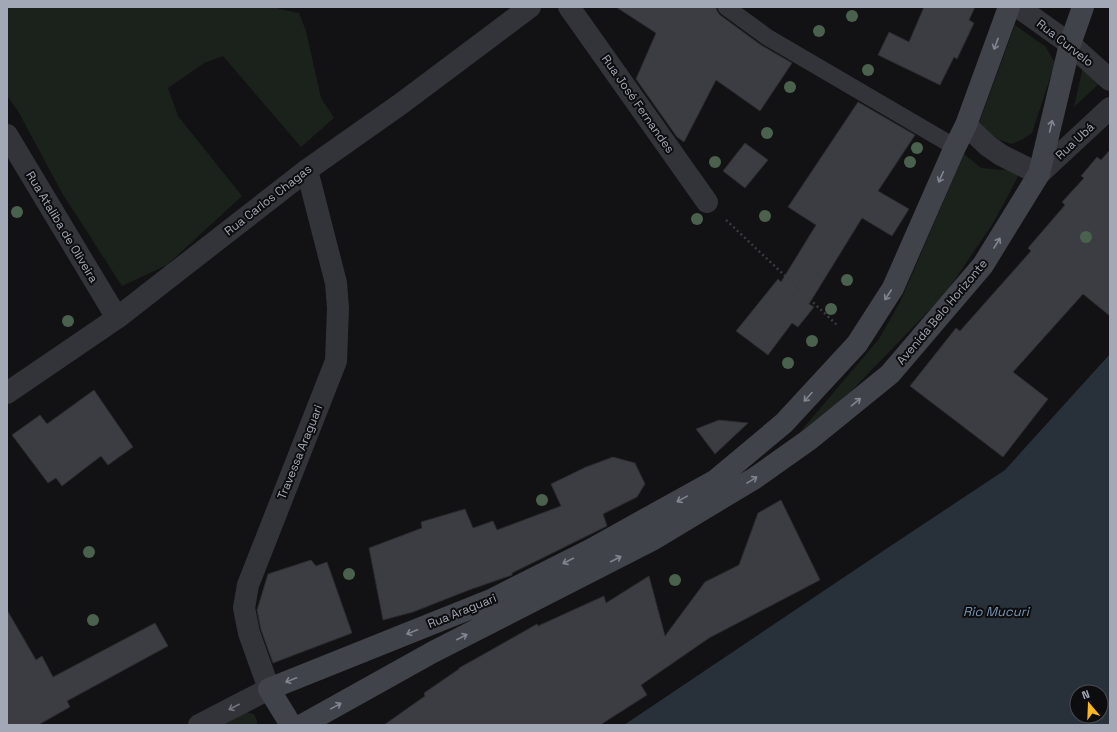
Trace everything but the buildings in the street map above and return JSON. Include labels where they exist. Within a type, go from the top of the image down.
[{"type":"street","name":"Rua Carlos Chagas","points":[[7,393],[117,318],[307,170],[402,103],[530,7]]},
{"type":"street","name":"Rua José Fernandes","points":[[569,7],[707,202]]},
{"type":"street","points":[[717,490],[784,423],[857,344],[893,288],[966,125],[1009,7]]},
{"type":"street","name":"Rua Curvelo","points":[[1018,7],[1070,44],[1110,80]]},
{"type":"street","name":"Avenida Belo Horizonte","points":[[717,490],[755,478],[810,439],[890,374],[983,265],[1040,174],[1070,44],[1083,7]]},
{"type":"street","name":"Rua Ubá","points":[[1040,174],[1110,108]]},
{"type":"street","points":[[966,125],[988,146],[1040,174]]},
{"type":"street","name":"Rua Ataliba de Oliveira","points":[[7,135],[117,318]]},
{"type":"street","name":"Travessa Araguari","points":[[291,725],[269,689],[249,633],[244,608],[248,585],[336,361],[338,308],[336,283],[307,170]]},
{"type":"street","name":"Rua Araguari","points":[[199,725],[269,689],[491,600],[590,550],[717,490]]},
{"type":"street","name":"Rua Araguari","points":[[302,725],[433,652],[652,540],[717,490]]},
{"type":"lane","points":[[726,7],[767,37],[955,147]]},
{"type":"path","points":[[707,202],[857,344]]},
{"type":"shaded area","points":[[7,7],[278,7],[279,9],[299,13],[306,31],[321,98],[334,118],[301,147],[223,56],[204,63],[168,88],[178,116],[242,196],[167,265],[122,286],[62,193],[18,111],[7,96]]},
{"type":"shaded area","points":[[1015,25],[1046,47],[1055,63],[1032,133],[1012,144],[990,137],[979,123]]},
{"type":"shaded area","points":[[1083,67],[1102,81],[1074,107]]},
{"type":"shaded area","points":[[964,154],[981,168],[1002,170],[1022,168],[992,225],[945,294],[806,438],[800,432],[879,339],[900,302]]},
{"type":"shaded area","points":[[243,711],[254,714],[257,725],[217,725]]},
{"type":"water","name":"Rio Mucuri","points":[[1110,354],[1110,725],[624,725],[1005,470]]}]
